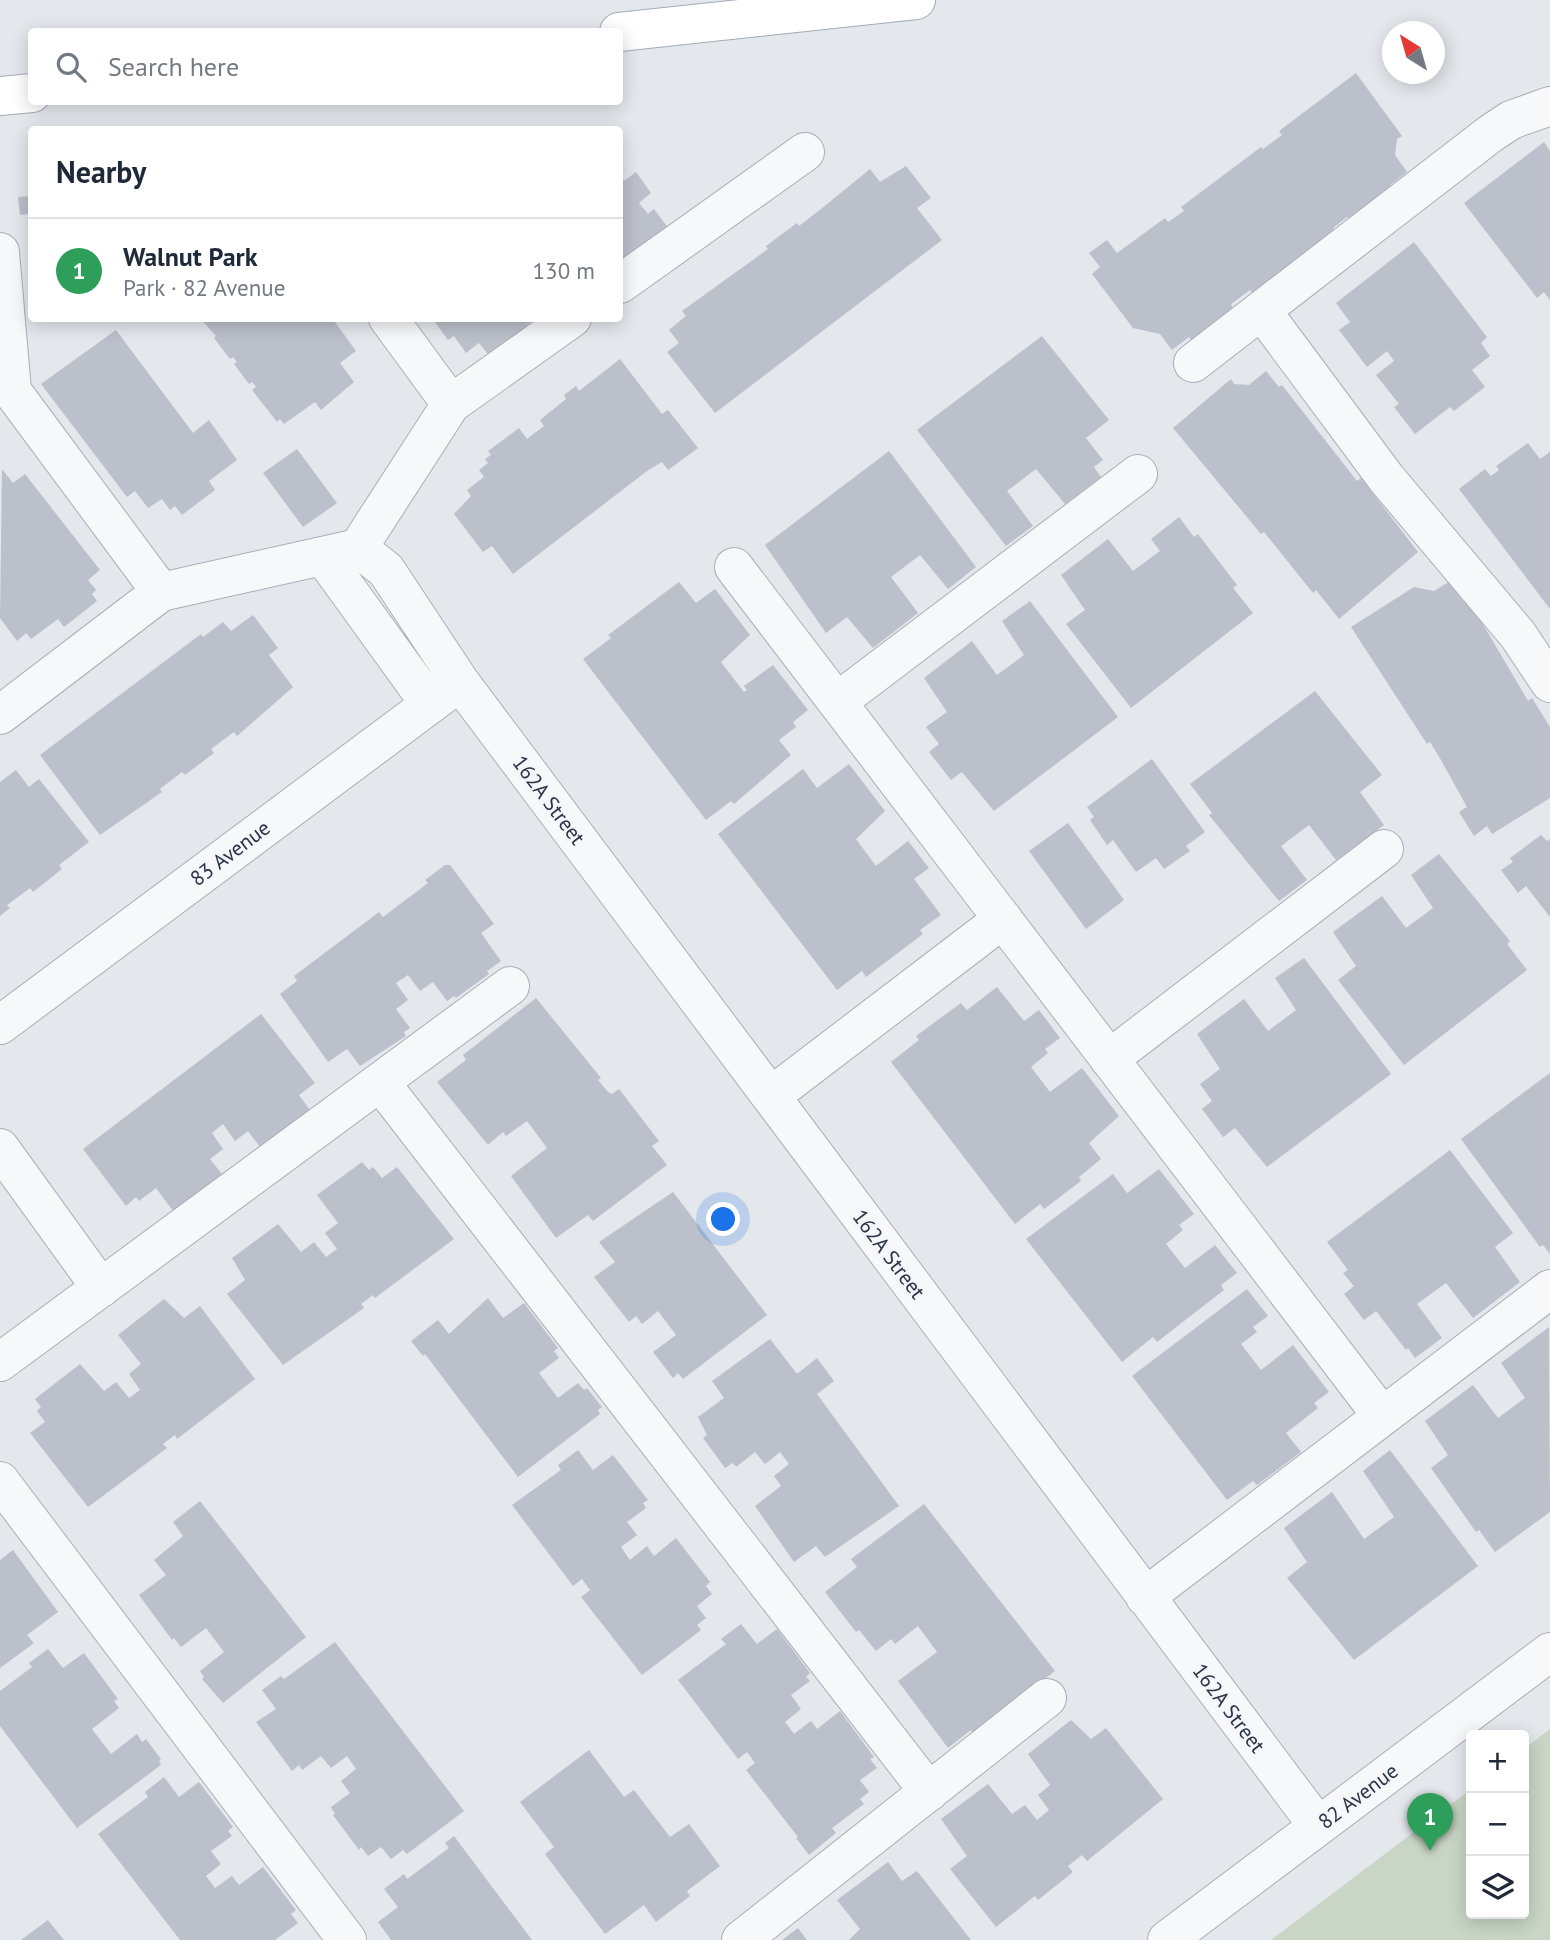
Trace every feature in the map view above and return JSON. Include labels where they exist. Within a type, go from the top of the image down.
[{"type":"main road","points":[[623,32],[916,0]]},
{"type":"main road","points":[[0,96],[28,93]]},
{"type":"street","points":[[1193,363],[1490,134],[1511,120],[1550,106]]},
{"type":"street","points":[[623,282],[805,152]]},
{"type":"street","points":[[0,252],[12,391],[161,592]]},
{"type":"street","points":[[1262,311],[1386,478],[1518,635],[1550,683]]},
{"type":"street","points":[[391,322],[451,404]]},
{"type":"street","points":[[0,715],[161,592],[341,552],[451,404],[566,322]]},
{"type":"street","points":[[837,702],[1138,474]]},
{"type":"street","name":"162A Street","points":[[341,552],[386,570],[445,693],[771,1096],[1318,1826]]},
{"type":"street","points":[[734,567],[1382,1416]]},
{"type":"street","name":"83 Avenue","points":[[0,1025],[445,693]]},
{"type":"street","points":[[1109,1059],[1384,849]]},
{"type":"street","points":[[771,1096],[1003,919]]},
{"type":"street","points":[[0,1362],[510,985]]},
{"type":"street","points":[[380,1082],[929,1792]]},
{"type":"street","points":[[0,1148],[101,1288]]},
{"type":"street","points":[[1145,1597],[1550,1289]]},
{"type":"street","points":[[0,1481],[347,1940]]},
{"type":"street","name":"82 Avenue","points":[[1167,1940],[1550,1652]]},
{"type":"street","points":[[741,1940],[1047,1698]]},
{"type":"green space","points":[[1550,1729],[1550,1940],[1271,1940],[1466,1793],[1466,1919],[1529,1919],[1529,1745]]},
{"type":"building","points":[[1356,73],[1402,136],[1397,139],[1395,155],[1407,172],[1390,185],[1393,188],[1350,221],[1347,217],[1333,228],[1336,231],[1253,294],[1250,290],[1231,304],[1233,309],[1191,340],[1189,337],[1172,350],[1160,334],[1133,328],[1092,274],[1100,267],[1089,253],[1107,240],[1117,253],[1165,218],[1168,222],[1184,211],[1181,207],[1261,147],[1263,149],[1282,135],[1279,131]]},
{"type":"building","points":[[1544,142],[1550,151],[1550,300],[1544,292],[1537,298],[1464,203]]},
{"type":"building","points":[[906,166],[931,198],[917,208],[942,240],[715,413],[667,352],[679,343],[669,330],[686,316],[682,311],[768,249],[766,246],[797,223],[799,226],[870,169],[880,182]]},
{"type":"building","points":[[636,172],[651,193],[639,203],[648,214],[654,209],[672,233],[623,271],[623,180]]},
{"type":"building","points":[[28,196],[28,214],[20,215],[18,197]]},
{"type":"building","points":[[1414,242],[1487,337],[1481,343],[1490,356],[1472,370],[1485,387],[1454,411],[1450,407],[1415,434],[1394,407],[1399,404],[1376,375],[1394,361],[1387,351],[1367,367],[1339,330],[1350,322],[1336,303]]},
{"type":"building","points":[[204,322],[335,322],[356,351],[340,363],[354,382],[321,410],[315,402],[284,424],[280,419],[277,422],[252,390],[256,387],[252,382],[249,384],[234,364],[237,362],[233,357],[230,359],[214,338],[216,336]]},
{"type":"building","points":[[435,322],[530,322],[527,325],[533,334],[499,359],[492,351],[488,354],[479,343],[466,353],[454,336],[448,340]]},
{"type":"building","points":[[116,330],[193,433],[209,420],[237,460],[209,481],[215,490],[182,515],[175,506],[170,510],[162,499],[148,508],[135,491],[127,497],[41,384]]},
{"type":"building","points":[[1042,336],[1109,420],[1086,438],[1103,460],[1094,467],[1101,477],[1065,504],[1036,469],[1007,491],[1033,526],[1006,546],[917,430]]},
{"type":"building","points":[[620,359],[662,414],[668,410],[698,448],[668,470],[662,462],[647,471],[513,574],[492,546],[483,552],[454,514],[471,496],[467,490],[484,477],[479,470],[488,463],[485,459],[491,455],[488,451],[519,428],[527,439],[544,426],[540,420],[566,399],[564,395],[576,386],[579,391]]},
{"type":"building","points":[[1266,371],[1279,387],[1282,385],[1357,481],[1361,478],[1418,552],[1339,619],[1316,590],[1313,593],[1264,532],[1261,534],[1173,428],[1231,379],[1234,384],[1249,385]]},
{"type":"building","points":[[1528,443],[1540,459],[1550,452],[1550,609],[1459,489],[1485,469],[1491,476],[1499,470],[1496,466]]},
{"type":"building","points":[[297,449],[337,503],[303,527],[263,473]]},
{"type":"building","points":[[889,451],[976,567],[948,589],[920,555],[891,577],[918,613],[873,648],[847,617],[826,633],[765,545]]},
{"type":"building","points":[[2,469],[13,483],[25,474],[100,570],[88,580],[96,590],[92,594],[97,601],[64,627],[58,619],[31,639],[26,633],[17,641],[0,618]]},
{"type":"building","points":[[1179,517],[1194,537],[1198,534],[1237,585],[1233,588],[1253,613],[1131,708],[1066,624],[1085,610],[1061,575],[1108,539],[1133,571],[1160,551],[1151,539]]},
{"type":"building","points":[[1450,581],[1462,600],[1467,597],[1528,701],[1532,698],[1550,727],[1550,798],[1492,834],[1487,826],[1474,836],[1459,812],[1467,807],[1441,760],[1430,742],[1427,744],[1351,627],[1414,587],[1434,591]]},
{"type":"building","points":[[679,582],[696,603],[715,589],[750,635],[721,662],[744,692],[747,690],[744,686],[773,665],[808,710],[793,722],[796,727],[779,740],[791,755],[734,804],[731,801],[706,820],[583,659],[611,638],[608,635]]},
{"type":"building","points":[[1030,601],[1118,717],[994,811],[962,772],[951,780],[929,752],[939,744],[926,727],[947,712],[924,678],[972,641],[997,675],[1024,655],[1002,621]]},
{"type":"building","points":[[253,615],[278,648],[269,655],[293,687],[237,736],[234,732],[211,749],[214,753],[185,775],[182,772],[160,789],[162,792],[100,835],[40,755],[201,634],[203,637],[223,622],[231,631]]},
{"type":"building","points":[[1315,691],[1382,775],[1360,792],[1384,825],[1336,860],[1309,825],[1281,846],[1307,880],[1279,901],[1209,815],[1212,813],[1190,784]]},
{"type":"building","points":[[1152,759],[1205,832],[1186,846],[1190,851],[1164,869],[1156,858],[1136,872],[1113,840],[1107,845],[1090,820],[1094,817],[1087,807]]},
{"type":"building","points":[[849,764],[885,811],[856,839],[876,866],[908,841],[929,868],[914,879],[941,915],[920,930],[923,934],[866,977],[862,971],[837,990],[718,834],[803,769],[817,788]]},
{"type":"building","points":[[16,770],[29,787],[39,779],[89,842],[59,865],[62,869],[33,892],[30,888],[7,905],[10,908],[0,916],[0,782]]},
{"type":"building","points":[[1068,823],[1124,900],[1086,929],[1029,851]]},
{"type":"building","points":[[1541,835],[1547,841],[1550,839],[1550,917],[1526,886],[1518,893],[1501,870],[1513,862],[1510,858]]},
{"type":"building","points":[[1439,854],[1510,941],[1507,944],[1527,970],[1404,1065],[1338,980],[1356,966],[1333,932],[1382,896],[1406,928],[1433,908],[1411,875]]},
{"type":"building","points":[[445,865],[450,865],[494,924],[481,933],[501,961],[487,971],[489,974],[456,998],[454,996],[447,1001],[433,982],[420,991],[408,975],[396,983],[408,1000],[396,1009],[410,1028],[404,1032],[406,1036],[360,1066],[347,1049],[328,1062],[280,994],[297,981],[294,976],[379,912],[383,917],[428,883],[425,880]]},
{"type":"building","points":[[1304,958],[1391,1074],[1267,1167],[1235,1128],[1223,1137],[1202,1109],[1212,1101],[1200,1084],[1220,1069],[1197,1034],[1244,999],[1268,1031],[1296,1010],[1275,978]]},
{"type":"building","points":[[997,987],[1024,1021],[1039,1010],[1060,1038],[1045,1049],[1048,1053],[1031,1067],[1050,1092],[1082,1068],[1119,1116],[1089,1143],[1101,1159],[1079,1177],[1081,1181],[1044,1209],[1040,1204],[1015,1224],[891,1062],[919,1040],[916,1036],[961,1003],[967,1010]]},
{"type":"building","points":[[536,998],[601,1078],[598,1080],[608,1092],[612,1094],[619,1089],[659,1141],[652,1146],[667,1165],[593,1221],[588,1215],[556,1238],[511,1176],[547,1148],[527,1121],[506,1136],[503,1132],[488,1145],[437,1082],[466,1060],[463,1055]]},
{"type":"building","points":[[261,1014],[315,1083],[299,1095],[312,1113],[263,1151],[248,1131],[235,1141],[223,1124],[212,1133],[223,1149],[210,1159],[225,1178],[176,1215],[156,1188],[139,1201],[136,1197],[126,1206],[83,1149]]},
{"type":"building","points":[[1550,1073],[1550,1254],[1543,1245],[1540,1247],[1461,1139]]},
{"type":"building","points":[[1450,1150],[1513,1233],[1495,1247],[1520,1282],[1473,1318],[1446,1283],[1417,1304],[1442,1338],[1415,1358],[1376,1311],[1364,1320],[1344,1294],[1354,1286],[1343,1273],[1348,1270],[1327,1242]]},
{"type":"building","points":[[362,1162],[369,1170],[373,1167],[382,1178],[397,1167],[454,1239],[375,1298],[373,1295],[361,1304],[364,1308],[283,1365],[227,1294],[245,1280],[232,1258],[278,1224],[301,1252],[314,1242],[326,1257],[337,1249],[325,1233],[338,1223],[317,1195]]},
{"type":"building","points":[[1159,1169],[1194,1214],[1179,1225],[1183,1230],[1166,1244],[1185,1268],[1215,1245],[1237,1273],[1221,1285],[1224,1290],[1157,1342],[1153,1337],[1122,1362],[1026,1239],[1113,1174],[1127,1193]]},
{"type":"building","points":[[673,1192],[767,1315],[683,1379],[678,1373],[673,1378],[653,1352],[676,1335],[658,1311],[642,1324],[636,1316],[629,1322],[594,1277],[615,1262],[599,1242]]},
{"type":"building","points":[[1247,1289],[1268,1316],[1253,1327],[1257,1332],[1241,1344],[1261,1370],[1293,1345],[1329,1392],[1314,1403],[1318,1408],[1286,1433],[1301,1452],[1257,1485],[1253,1481],[1227,1500],[1132,1376]]},
{"type":"building","points":[[488,1298],[503,1318],[524,1303],[558,1348],[554,1351],[559,1358],[539,1373],[558,1398],[578,1383],[584,1390],[587,1388],[602,1407],[598,1410],[600,1414],[518,1477],[425,1354],[423,1356],[411,1341],[438,1320],[449,1334]]},
{"type":"building","points":[[164,1299],[184,1318],[200,1306],[255,1379],[177,1439],[175,1435],[163,1444],[167,1448],[88,1507],[30,1433],[45,1422],[37,1411],[41,1407],[35,1399],[80,1364],[104,1391],[116,1382],[129,1398],[140,1390],[129,1374],[141,1364],[118,1335]]},
{"type":"building","points":[[1549,1327],[1550,1512],[1495,1552],[1479,1530],[1476,1532],[1431,1468],[1448,1455],[1425,1421],[1473,1385],[1498,1418],[1525,1398],[1501,1363]]},
{"type":"building","points":[[770,1339],[797,1374],[817,1358],[834,1381],[817,1394],[899,1506],[825,1557],[816,1546],[794,1562],[755,1506],[781,1486],[774,1476],[789,1464],[780,1452],[765,1464],[755,1452],[736,1467],[733,1463],[725,1468],[703,1438],[707,1435],[698,1417],[724,1398],[712,1381]]},
{"type":"building","points":[[578,1450],[593,1470],[613,1455],[648,1500],[643,1503],[646,1508],[627,1522],[637,1535],[621,1547],[630,1560],[647,1546],[654,1556],[676,1538],[710,1582],[706,1586],[712,1594],[697,1606],[706,1618],[697,1625],[701,1630],[642,1675],[581,1597],[590,1590],[582,1579],[573,1586],[512,1505],[561,1470],[558,1465]]},
{"type":"building","points":[[1390,1450],[1478,1566],[1354,1660],[1287,1578],[1307,1562],[1284,1528],[1332,1492],[1364,1539],[1394,1517],[1363,1471]]},
{"type":"building","points":[[200,1501],[306,1637],[223,1703],[202,1679],[204,1677],[200,1671],[224,1652],[206,1628],[181,1647],[174,1638],[172,1640],[139,1595],[166,1575],[154,1560],[183,1536],[173,1522]]},
{"type":"building","points":[[924,1504],[1055,1671],[974,1734],[971,1730],[948,1748],[898,1681],[937,1652],[918,1626],[895,1644],[891,1639],[876,1651],[859,1630],[856,1632],[825,1592],[857,1567],[851,1559]]},
{"type":"building","points":[[13,1550],[58,1612],[27,1635],[34,1643],[0,1668],[0,1560]]},
{"type":"building","points":[[741,1624],[757,1644],[777,1629],[810,1673],[806,1677],[810,1681],[791,1695],[801,1709],[785,1722],[794,1734],[811,1721],[817,1729],[840,1711],[874,1757],[870,1759],[877,1768],[860,1780],[869,1792],[860,1799],[864,1804],[832,1828],[836,1833],[809,1855],[746,1770],[755,1763],[747,1752],[738,1759],[678,1680],[726,1644],[721,1639]]},
{"type":"building","points":[[335,1642],[464,1811],[407,1854],[403,1850],[391,1859],[381,1847],[368,1856],[361,1847],[359,1850],[333,1815],[335,1814],[331,1807],[350,1793],[341,1781],[356,1769],[347,1756],[331,1768],[321,1756],[302,1770],[299,1765],[292,1771],[256,1722],[276,1709],[262,1690],[281,1676],[284,1679]]},
{"type":"building","points":[[48,1649],[63,1668],[84,1653],[118,1699],[114,1701],[119,1708],[92,1729],[111,1754],[137,1734],[142,1742],[146,1739],[161,1759],[161,1765],[77,1828],[0,1726],[0,1691],[32,1667],[29,1663]]},
{"type":"building","points":[[1071,1720],[1091,1739],[1106,1728],[1163,1799],[1087,1861],[1082,1855],[1068,1866],[1073,1872],[1038,1900],[1035,1896],[996,1927],[950,1869],[967,1856],[941,1819],[988,1784],[1012,1814],[1025,1805],[1037,1820],[1049,1810],[1038,1795],[1050,1785],[1028,1754]]},
{"type":"building","points":[[589,1750],[624,1797],[634,1790],[670,1837],[689,1824],[720,1866],[687,1891],[690,1896],[656,1922],[644,1905],[605,1934],[545,1854],[554,1847],[520,1802]]},
{"type":"building","points":[[164,1777],[179,1797],[199,1782],[233,1827],[228,1831],[232,1836],[211,1851],[221,1864],[206,1876],[215,1888],[232,1876],[239,1885],[263,1867],[296,1910],[291,1914],[298,1923],[275,1940],[180,1940],[98,1834],[148,1797],[145,1792]]},
{"type":"building","points":[[454,1836],[532,1940],[391,1940],[378,1922],[398,1907],[384,1889],[404,1874],[407,1879],[449,1848],[445,1843]]},
{"type":"building","points":[[888,1862],[902,1881],[917,1871],[971,1940],[849,1940],[860,1929],[837,1900]]},
{"type":"building","points":[[48,1920],[64,1940],[21,1940]]},
{"type":"building","points":[[798,1928],[807,1940],[782,1940]]},
{"type":"place","name":"Walnut Park","points":[[1430,1851]]}]
